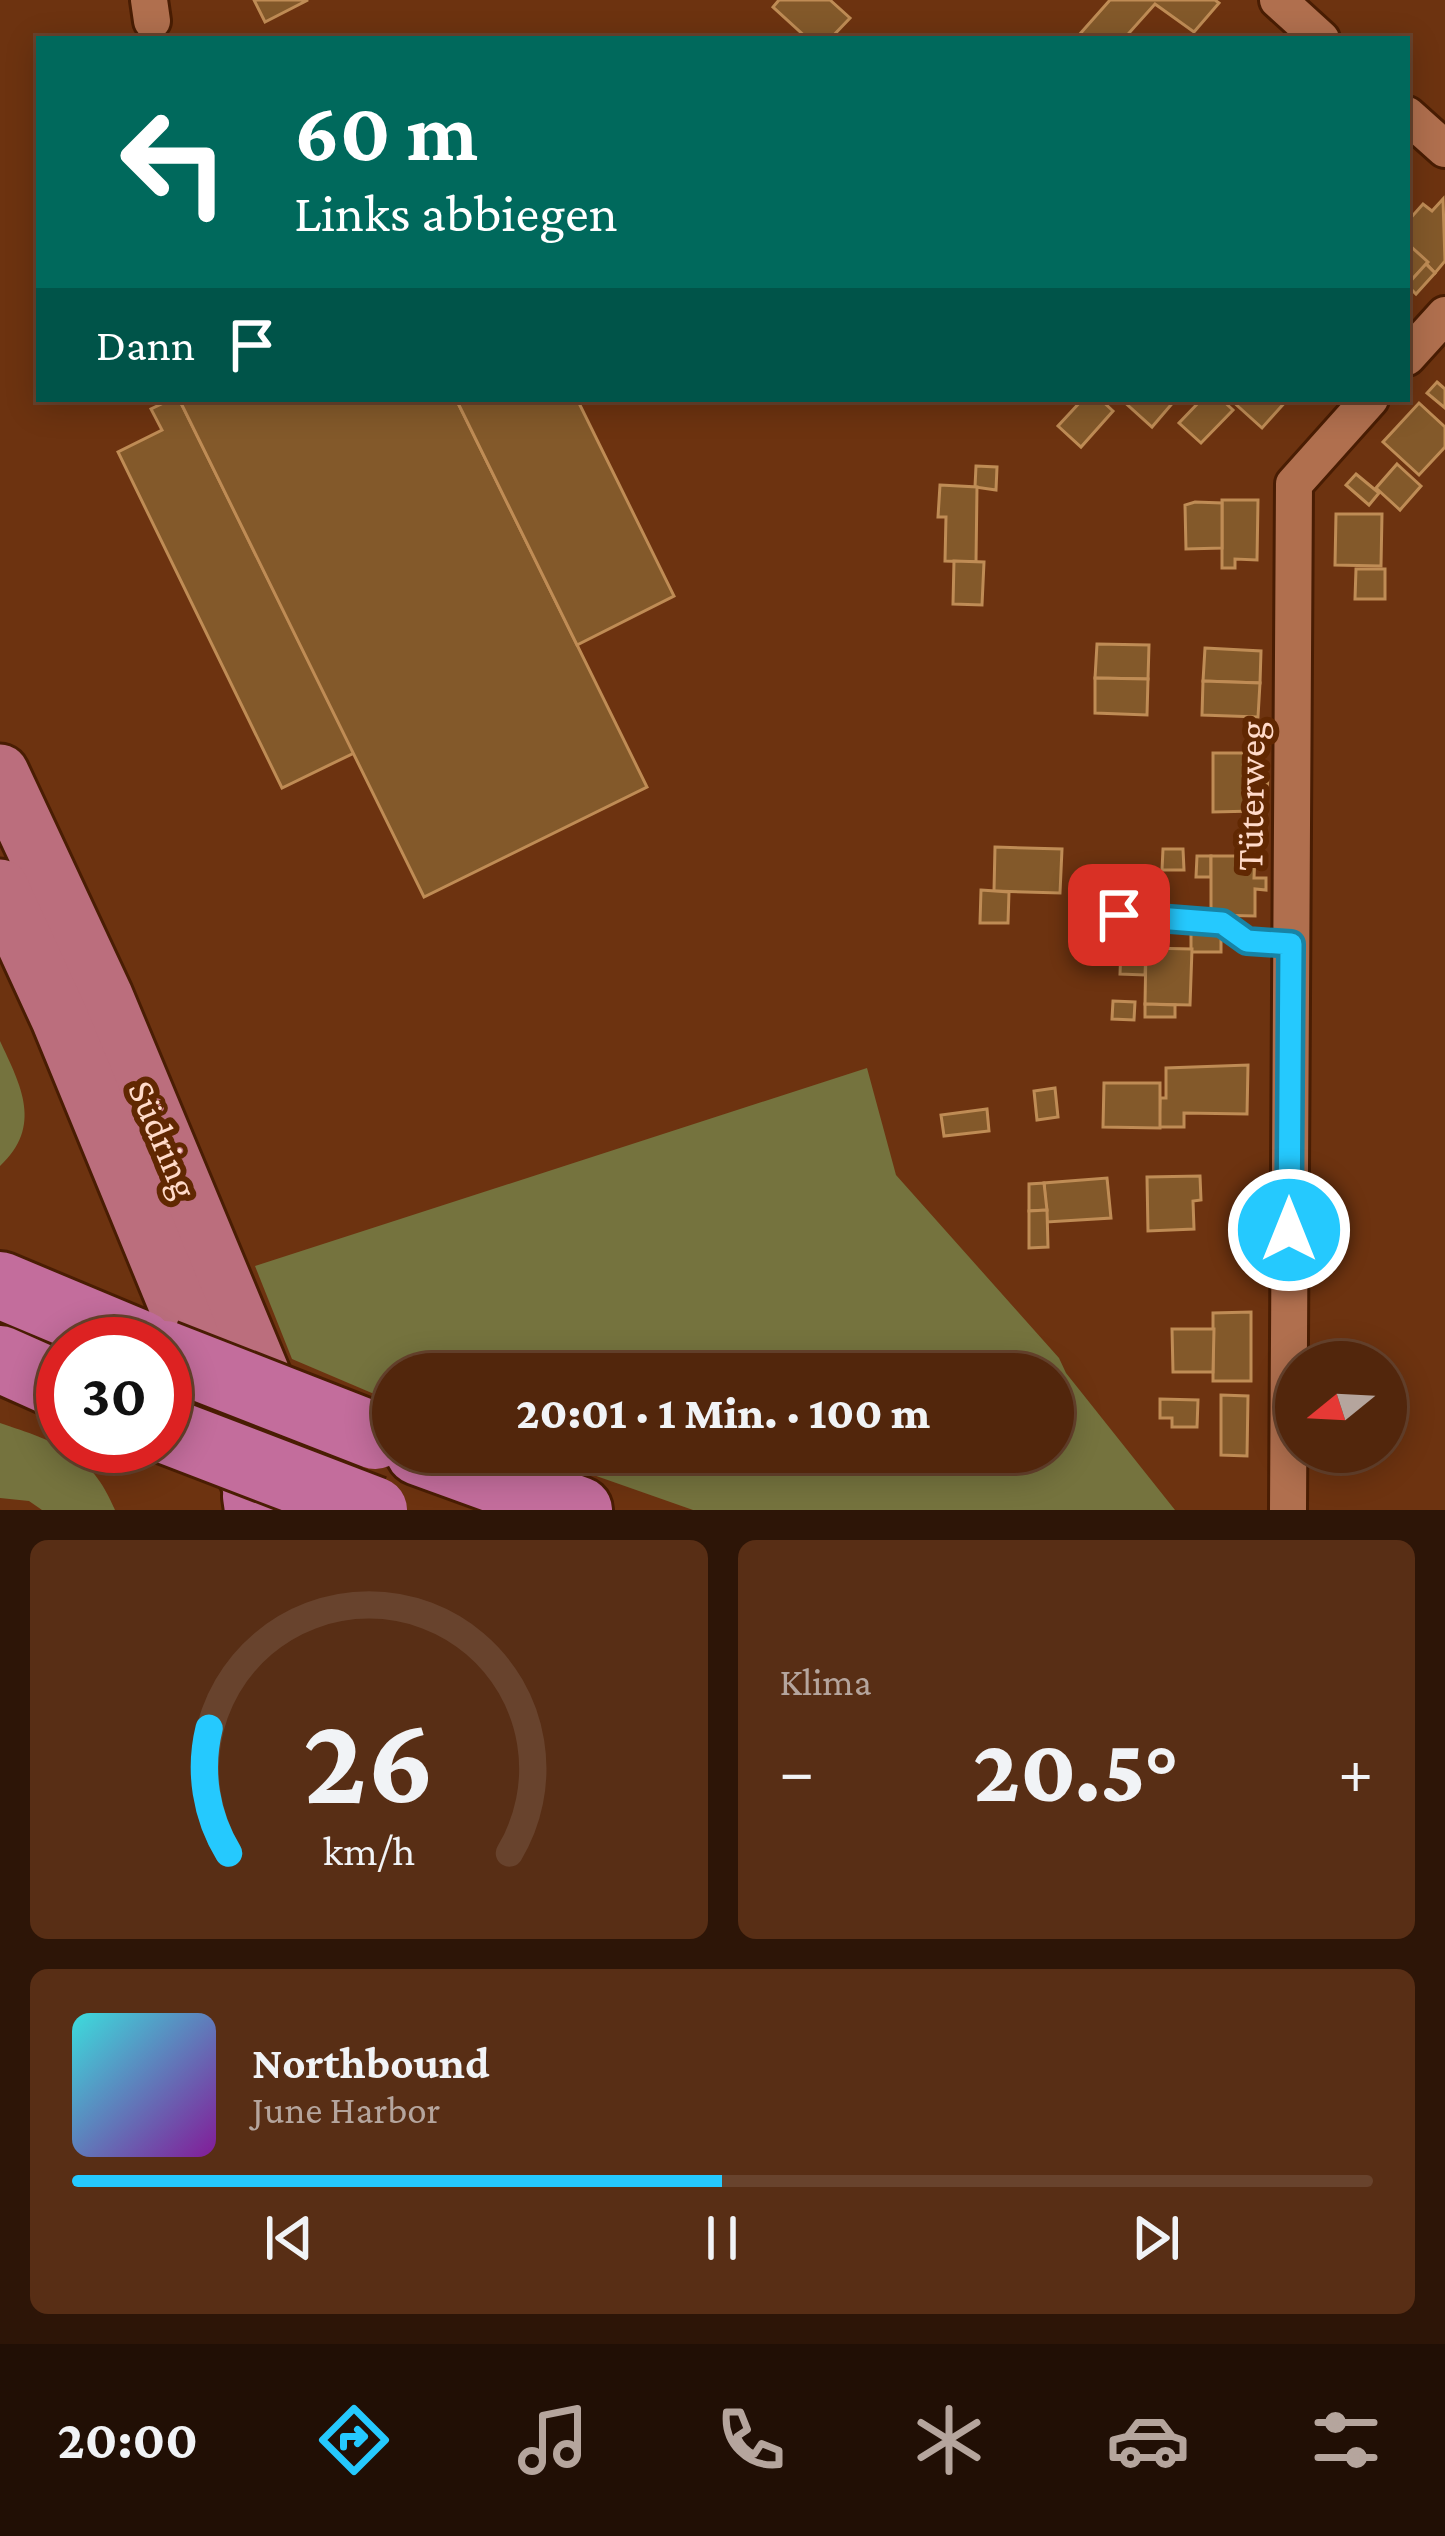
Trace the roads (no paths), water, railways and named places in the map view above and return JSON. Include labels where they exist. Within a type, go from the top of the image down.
[{"type":"highway","points":[[0,1285],[72,1317]]},
{"type":"highway","points":[[0,1358],[36,1375]]},
{"type":"highway","points":[[192,1365],[372,1435]]},
{"type":"highway","points":[[0,1382],[36,1391]]},
{"type":"highway","points":[[192,1440],[374,1510]]},
{"type":"highway","points":[[476,1473],[579,1510]]},
{"type":"main road","name":"Südring","points":[[0,773],[104,996],[240,1319],[272,1506]]},
{"type":"main road","name":"Südring","points":[[0,888],[272,1506]]},
{"type":"street","points":[[1277,0],[1318,36]]},
{"type":"street","points":[[1410,119],[1445,149]]},
{"type":"street","points":[[1410,354],[1445,315]]},
{"type":"street","name":"Tüterweg","points":[[1288,1510],[1294,484],[1367,402]]},
{"type":"lane","points":[[1119,915],[1222,923],[1247,941],[1291,944]]}]
